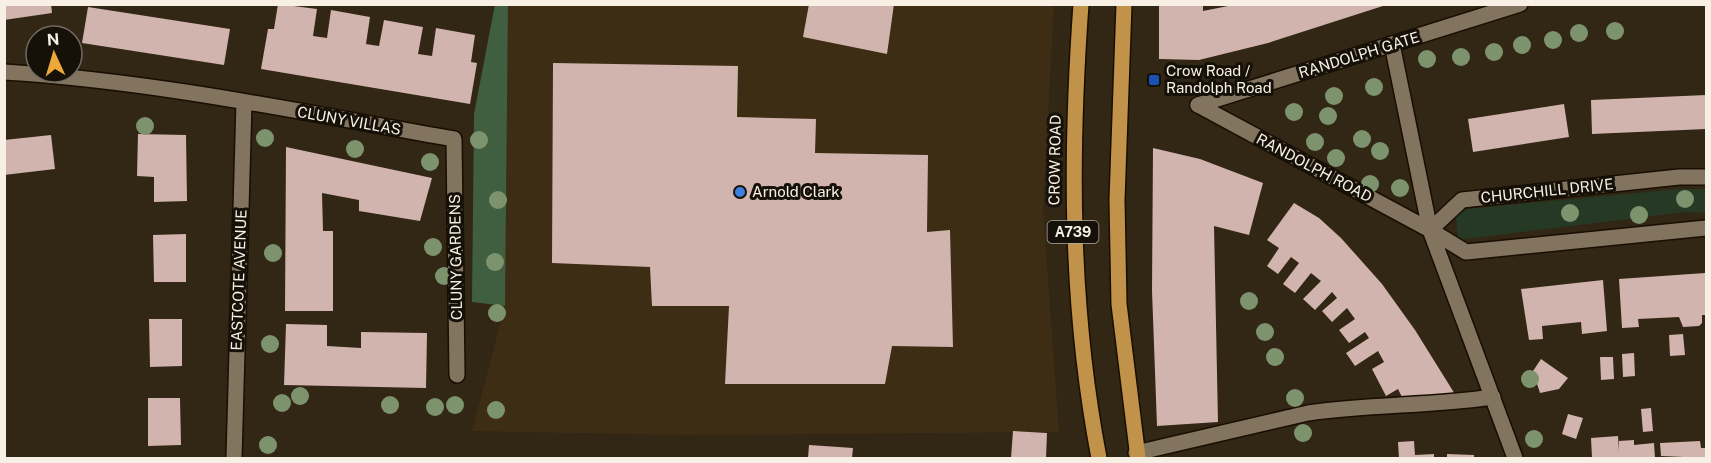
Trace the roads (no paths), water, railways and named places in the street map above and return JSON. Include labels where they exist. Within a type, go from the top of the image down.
[{"type":"main road","name":"CROW ROAD","points":[[1081,4],[1075,84],[1073,241],[1089,406],[1099,459]]},
{"type":"main road","name":"A739","points":[[1124,4],[1117,200],[1119,304],[1137,456]]},
{"type":"street","name":"RANDOLPH GATE","points":[[1198,105],[1520,4]]},
{"type":"street","points":[[1392,44],[1430,230],[1515,459]]},
{"type":"street","name":"CLUNY VILLAS","points":[[4,72],[50,75],[244,102],[454,139]]},
{"type":"street","name":"EASTCOTE AVENUE","points":[[234,459],[244,102]]},
{"type":"street","name":"RANDOLPH ROAD","points":[[1198,105],[1430,230]]},
{"type":"street","name":"CLUNY GARDENS","points":[[454,139],[457,375]]},
{"type":"street","name":"CHURCHILL DRIVE","points":[[1430,230],[1462,200],[1679,177],[1707,177]]},
{"type":"street","points":[[1430,230],[1466,252],[1707,228]]},
{"type":"street","points":[[1137,456],[1308,413],[1337,409],[1451,403],[1493,397]]},
{"type":"place","name":"Crow Road / Randolph Road","points":[[1154,80]]},
{"type":"place","name":"Arnold Clark","points":[[740,192]]}]
